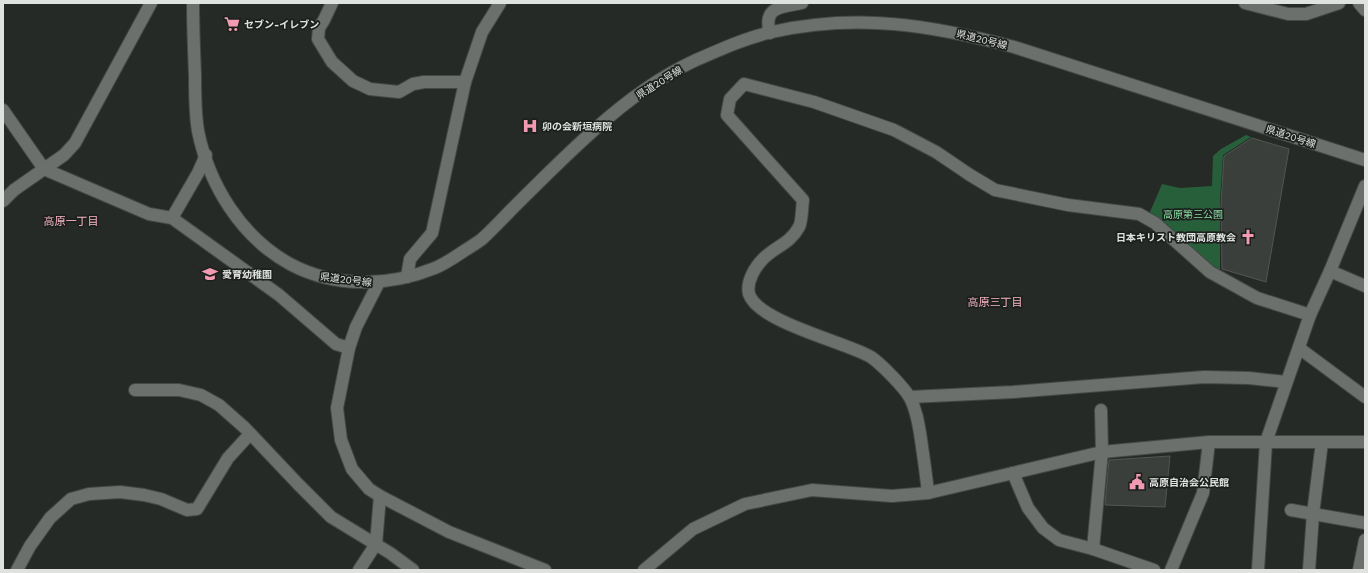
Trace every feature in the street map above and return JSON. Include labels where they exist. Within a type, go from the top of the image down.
[{"type":"street","points":[[3,202],[9,189],[44,169],[64,155],[75,143],[151,3]]},
{"type":"street","name":"県道20号線","points":[[192,3],[198,130],[212,177],[231,209],[251,235],[280,259],[317,276],[357,282],[378,282],[407,277],[438,267],[481,239],[595,129],[646,88],[690,62],[718,50],[770,32],[829,24],[882,22],[928,27],[963,34],[1014,47],[1365,160]]},
{"type":"street","points":[[332,3],[319,28],[318,38],[332,62],[352,81],[370,89],[398,92],[413,84],[424,82],[465,82]]},
{"type":"street","points":[[407,277],[410,259],[432,233],[465,82],[482,32],[500,3]]},
{"type":"street","points":[[770,32],[768,22],[770,15],[775,9],[802,3]]},
{"type":"street","points":[[1245,3],[1288,14],[1306,14],[1339,3]]},
{"type":"street","points":[[1359,3],[1365,10]]},
{"type":"street","points":[[928,493],[916,414],[910,397],[883,366],[870,357],[845,346],[800,330],[768,313],[759,306],[749,294],[749,279],[763,259],[786,243],[800,226],[803,200],[727,115],[730,99],[744,84],[814,102],[894,130],[936,152],[970,176],[995,190],[1068,206],[1139,214],[1155,223],[1210,272],[1257,298],[1310,315]]},
{"type":"street","points":[[3,110],[44,169],[149,214],[172,218],[278,295],[336,344],[349,348]]},
{"type":"street","points":[[172,218],[198,173],[206,155]]},
{"type":"street","points":[[1258,570],[1266,442],[1310,315],[1365,186]]},
{"type":"street","points":[[1330,271],[1365,286]]},
{"type":"street","points":[[378,282],[356,327],[349,348],[337,408],[341,440],[352,469],[368,489],[380,496],[449,532],[545,570]]},
{"type":"street","points":[[1298,348],[1365,397]]},
{"type":"street","points":[[910,397],[1013,392],[1204,377],[1249,378],[1286,382]]},
{"type":"street","points":[[136,390],[179,390],[200,395],[219,405],[250,434],[331,516],[376,544],[413,570]]},
{"type":"street","points":[[1094,549],[1102,452],[1101,410]]},
{"type":"street","points":[[17,570],[30,546],[50,518],[71,499],[89,494],[120,492],[161,499],[187,510],[197,509],[228,458],[250,434]]},
{"type":"street","points":[[1171,570],[1203,493],[1209,442]]},
{"type":"street","points":[[644,570],[693,529],[745,504],[812,490],[892,496],[928,493],[1102,452],[1209,442],[1365,442]]},
{"type":"street","points":[[1309,570],[1313,514],[1322,442]]},
{"type":"street","points":[[1013,473],[1028,508],[1043,528],[1059,540],[1094,549],[1154,570]]},
{"type":"street","points":[[359,570],[376,544],[380,496]]},
{"type":"street","points":[[1292,510],[1365,523]]},
{"type":"street","points":[[1359,570],[1365,540]]},
{"type":"green space","name":"高原第三公園","points":[[1246,135],[1251,137],[1223,155],[1220,200],[1220,273],[1150,212],[1162,184],[1180,188],[1212,186],[1213,156],[1221,149]]},
{"type":"building","name":"日本キリスト教団高原教会","points":[[1252,138],[1289,149],[1266,282],[1222,269],[1221,205],[1224,156]]},
{"type":"building","name":"高原自治会公民館","points":[[1170,456],[1165,507],[1105,505],[1109,460]]},
{"type":"place","name":"セブン-イレブン","points":[[232,24]]},
{"type":"place","name":"卯の会新垣病院","points":[[530,126]]},
{"type":"place","name":"日本キリスト教団高原教会","points":[[1248,237]]},
{"type":"place","name":"愛育幼稚園","points":[[210,274]]},
{"type":"place","name":"高原自治会公民館","points":[[1137,482]]},
{"type":"district","name":"高原一丁目","points":[[71,221]]},
{"type":"district","name":"高原三丁目","points":[[995,302]]}]
